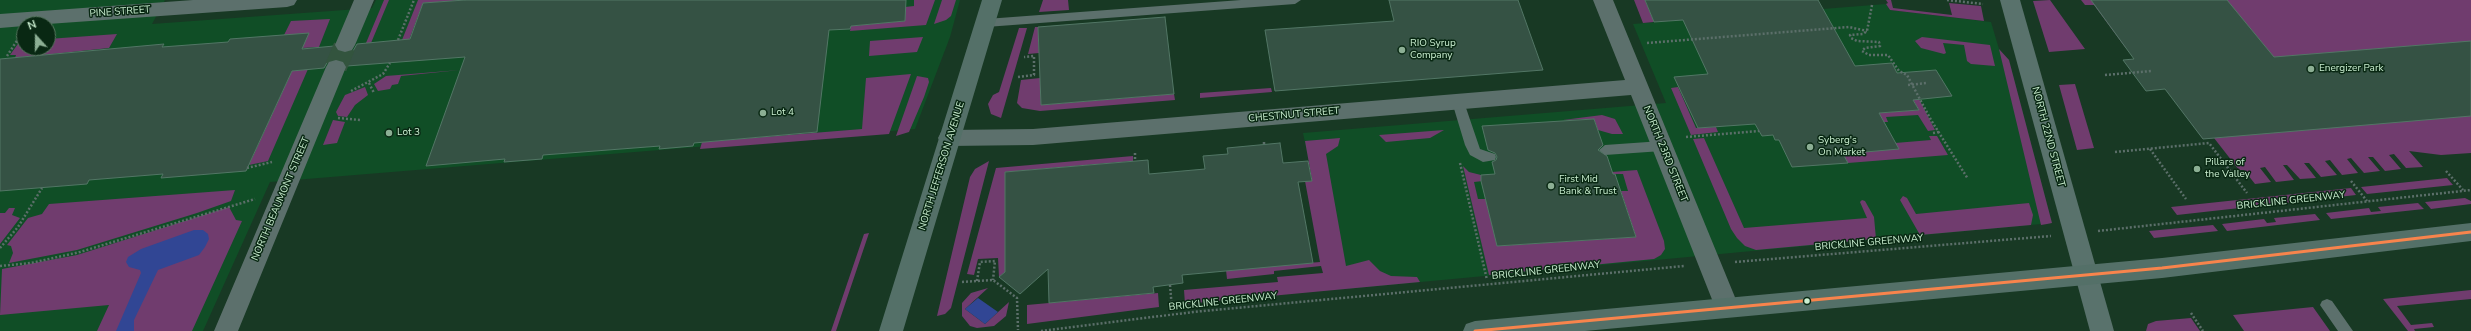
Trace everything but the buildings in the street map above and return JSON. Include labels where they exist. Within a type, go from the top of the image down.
[{"type":"main road","name":"NORTH JEFFERSON AVENUE","points":[[891,331],[992,0]]},
{"type":"main road","points":[[1475,331],[2085,275],[2471,232]]},
{"type":"street","name":"PINE STREET","points":[[0,21],[288,0]]},
{"type":"street","points":[[345,45],[364,0]]},
{"type":"street","name":"NORTH 23RD STREET","points":[[1603,0],[1727,308]]},
{"type":"street","name":"NORTH 22ND STREET","points":[[2010,0],[2076,233],[2085,275],[2102,331]]},
{"type":"street","name":"NORTH BEAUMONT STREET","points":[[226,331],[336,67]]},
{"type":"street","name":"CHESTNUT STREET","points":[[949,138],[1033,137],[1638,87]]},
{"type":"lane","points":[[986,23],[1295,0]]},
{"type":"lane","points":[[1458,102],[1471,145],[1475,152],[1483,156],[1490,157]]},
{"type":"lane","points":[[1605,150],[1662,146]]},
{"type":"lane","points":[[2327,305],[2346,331]]},
{"type":"path","points":[[398,40],[414,0]]},
{"type":"path","points":[[1947,0],[1983,4]]},
{"type":"path","points":[[1872,5],[1867,30],[1863,34],[1850,35],[1851,38],[1857,42],[1879,42],[1880,46],[1864,48],[1862,51],[1869,55],[1888,55],[1899,70],[1907,75],[1939,132],[1968,179]]},
{"type":"path","points":[[1647,43],[1849,27],[1867,30]]},
{"type":"path","points":[[7,56],[16,42]]},
{"type":"path","points":[[1018,77],[1034,75],[1034,56],[1024,57]]},
{"type":"path","points":[[346,92],[369,83],[383,74],[390,63]]},
{"type":"path","points":[[1034,65],[1039,65]]},
{"type":"path","points":[[2105,75],[2152,71]]},
{"type":"path","points":[[369,83],[374,93]]},
{"type":"path","points":[[1908,84],[1927,83]]},
{"type":"path","points":[[332,116],[360,120]]},
{"type":"path","points":[[1686,137],[1759,131]]},
{"type":"path","points":[[1933,133],[1939,132]]},
{"type":"path","points":[[2206,140],[2247,193]]},
{"type":"path","points":[[2115,152],[2209,143]]},
{"type":"path","points":[[2150,149],[2186,199]]},
{"type":"path","points":[[1135,153],[1135,161]]},
{"type":"path","points":[[1458,157],[1487,280]]},
{"type":"path","points":[[247,168],[272,162]]},
{"type":"path","points":[[2446,171],[2464,191]]},
{"type":"path","points":[[2351,181],[2367,201]]},
{"type":"path","points":[[0,248],[18,228],[42,188]]},
{"type":"path","name":"BRICKLINE GREENWAY","points":[[2113,229],[2471,190]]},
{"type":"path","points":[[0,266],[31,263],[80,252],[222,207],[256,198]]},
{"type":"path","name":"BRICKLINE GREENWAY","points":[[1041,331],[1193,312],[1710,265],[2053,236]]},
{"type":"path","points":[[976,282],[980,262],[995,261],[994,280]]},
{"type":"path","points":[[962,282],[994,280],[1017,298],[1018,330]]},
{"type":"path","points":[[1170,285],[1172,309]]},
{"type":"path","points":[[1006,289],[1009,286]]},
{"type":"path","points":[[2191,313],[2203,331]]},
{"type":"shaded area","points":[[0,0],[165,0],[152,24],[372,8],[376,0],[960,0],[950,37],[915,129],[270,182],[203,331],[0,331]]},
{"type":"shaded area","points":[[384,0],[389,0],[371,43],[366,43]]},
{"type":"shaded area","points":[[418,0],[465,0],[423,3],[409,40],[402,40]]},
{"type":"shaded area","points":[[914,0],[935,0],[926,25],[850,31],[851,26],[904,21],[905,7],[914,6]]},
{"type":"shaded area","points":[[942,0],[956,0],[951,16],[946,20],[934,24]]},
{"type":"shaded area","points":[[1043,0],[1068,0],[1069,10],[1039,12]]},
{"type":"shaded area","points":[[1634,0],[1645,0],[1654,22],[1643,23]]},
{"type":"shaded area","points":[[1886,0],[1891,0],[1893,8],[1952,15],[1949,3],[1981,6],[1984,21],[1890,10],[1886,4],[1888,3]]},
{"type":"shaded area","points":[[2050,0],[2085,49],[2049,52],[2033,1]]},
{"type":"shaded area","name":"Energizer Park","points":[[2081,0],[2471,0],[2471,153],[2441,155],[2409,151],[2423,167],[2406,168],[2394,154],[2389,155],[2401,169],[2385,171],[2373,157],[2368,157],[2380,171],[2364,173],[2351,158],[2347,159],[2358,173],[2342,175],[2330,160],[2325,161],[2337,175],[2321,177],[2309,163],[2304,163],[2316,178],[2300,179],[2287,165],[2283,165],[2294,180],[2276,182],[2265,167],[2260,168],[2271,182],[2255,184],[2244,170],[2239,170],[2214,138],[2203,139],[2150,68],[2125,47],[2094,5],[2085,5]]},
{"type":"shaded area","points":[[1886,4],[1890,10],[1991,22],[1999,49],[2009,60],[2052,223],[1335,290],[1303,133],[1666,103],[1633,24]]},
{"type":"shaded area","points":[[330,19],[319,47],[302,48],[284,35],[291,21]]},
{"type":"shaded area","points":[[1035,27],[1038,27],[1039,53],[1028,54]]},
{"type":"shaded area","points":[[1019,28],[1027,28],[1001,118],[991,114],[988,104],[993,95],[999,92]]},
{"type":"shaded area","points":[[117,34],[109,48],[56,54],[56,38]]},
{"type":"shaded area","points":[[923,37],[917,52],[869,56],[870,41]]},
{"type":"shaded area","points":[[1922,37],[1990,45],[1995,66],[1971,64],[1967,61],[1964,45],[1943,43],[1946,53],[1944,54],[1921,48],[1915,41]]},
{"type":"shaded area","points":[[16,47],[16,55],[10,55]]},
{"type":"shaded area","points":[[1999,49],[2009,60],[2052,223],[2041,225]]},
{"type":"shaded area","points":[[16,55],[34,56],[15,58]]},
{"type":"shaded area","points":[[308,69],[268,161],[249,165],[292,71]]},
{"type":"shaded area","points":[[460,70],[401,76],[398,84],[392,85],[390,89],[378,91],[374,84],[386,76]]},
{"type":"shaded area","points":[[911,74],[889,134],[700,149],[702,142],[862,129],[866,78]]},
{"type":"shaded area","points":[[917,76],[928,78],[929,82],[924,97],[909,132],[896,136]]},
{"type":"shaded area","points":[[1040,78],[1041,105],[1174,94],[1175,100],[1040,111],[1022,108],[1017,103],[1021,80]]},
{"type":"shaded area","points":[[2075,84],[2094,148],[2077,150],[2059,85]]},
{"type":"shaded area","points":[[365,87],[368,95],[355,105],[347,117],[338,116],[336,112],[345,95]]},
{"type":"shaded area","points":[[1678,87],[1696,128],[1716,127],[1718,132],[1691,135],[1671,88]]},
{"type":"shaded area","points":[[1271,88],[1272,92],[1200,98],[1200,93]]},
{"type":"shaded area","points":[[1908,91],[1919,99],[1935,130],[1928,131],[1918,115],[1886,117],[1888,122],[1883,122],[1879,113],[1919,110]]},
{"type":"shaded area","points":[[1602,115],[1615,119],[1623,134],[1612,134],[1598,130],[1594,119],[1563,120]]},
{"type":"shaded area","points":[[333,120],[345,122],[337,143],[323,145]]},
{"type":"shaded area","points":[[1444,130],[1430,138],[1386,142],[1379,135]]},
{"type":"shaded area","points":[[1929,136],[1937,136],[1948,155],[1848,163],[1843,154],[1895,143],[1931,140]]},
{"type":"shaded area","points":[[1340,138],[1338,146],[1326,154],[1346,266],[1369,260],[1380,271],[1391,276],[1417,277],[1420,282],[1185,304],[1184,290],[1278,282],[1277,277],[1323,273],[1321,266],[1274,271],[1274,274],[1227,279],[1226,270],[1320,262],[1305,181],[1312,180],[1305,141]]},
{"type":"shaded area","points":[[1704,138],[1744,228],[1867,218],[1860,202],[1862,200],[1865,201],[1874,217],[1876,239],[1756,250],[1745,246],[1731,229],[1693,139]]},
{"type":"shaded area","points":[[1133,156],[1133,161],[1005,172],[1005,272],[999,277],[998,258],[978,259],[974,275],[967,274],[996,168]]},
{"type":"shaded area","points":[[989,161],[951,308],[945,314],[937,316],[970,177],[975,169]]},
{"type":"shaded area","points":[[1463,166],[1469,172],[1481,175],[1483,181],[1474,182],[1478,199],[1486,199],[1498,246],[1636,237],[1621,191],[1628,191],[1623,174],[1613,174],[1612,172],[1637,170],[1664,241],[1665,249],[1661,255],[1654,259],[1489,275]]},
{"type":"shaded area","points":[[2447,178],[2453,185],[2367,194],[2361,187]]},
{"type":"shaded area","points":[[2351,188],[2356,195],[2177,215],[2171,207]]},
{"type":"shaded area","points":[[235,190],[231,201],[197,213],[77,250],[9,263],[13,253],[11,246],[7,245],[28,218],[42,214],[49,204]]},
{"type":"shaded area","points":[[1903,196],[1907,198],[1916,214],[2029,203],[2033,215],[2031,225],[1920,235],[1900,200]]},
{"type":"shaded area","points":[[2465,198],[2471,201],[2471,204],[2431,209],[2425,202]]},
{"type":"shaded area","points":[[2418,203],[2424,209],[2331,219],[2326,213],[2369,208],[2371,212],[2381,211],[2378,207]]},
{"type":"shaded area","points":[[229,207],[236,220],[242,221],[192,331],[97,331],[109,305],[0,315],[2,269],[77,255]]},
{"type":"shaded area","points":[[9,208],[15,208],[12,215],[20,218],[0,244],[0,213],[5,213]]},
{"type":"shaded area","points":[[2315,214],[2320,220],[2227,231],[2222,224],[2264,219],[2267,223],[2276,222],[2274,218]]},
{"type":"shaded area","points":[[2213,225],[2218,231],[2154,238],[2149,231]]},
{"type":"shaded area","points":[[869,233],[836,331],[831,331],[864,234]]},
{"type":"shaded area","points":[[988,288],[965,309],[985,324],[1009,302],[1006,316],[994,326],[977,328],[970,326],[962,316],[962,303],[971,293]]},
{"type":"shaded area","points":[[2471,290],[2471,299],[2397,306],[2411,325],[2432,323],[2434,327],[2414,329],[2415,331],[2408,331],[2383,299]]},
{"type":"shaded area","points":[[1158,293],[1159,307],[1027,324],[1027,305]]},
{"type":"shaded area","points":[[2313,307],[2330,331],[2244,331],[2233,315]]},
{"type":"shaded area","points":[[2191,318],[2200,331],[2146,331],[2148,324],[2156,321]]},
{"type":"water","points":[[194,230],[203,230],[208,234],[209,239],[199,255],[158,270],[134,320],[134,331],[116,331],[141,273],[140,270],[129,267],[126,262],[128,257],[141,249]]},
{"type":"water","points":[[978,298],[998,312],[985,324],[965,309]]},
{"type":"tunnel","points":[[336,67],[345,45]]},
{"type":"transit line","points":[[1475,331],[2162,268],[2471,232]]},
{"type":"place","name":"RIO Syrup Company","points":[[1402,50]]},
{"type":"place","name":"Energizer Park","points":[[2311,69]]},
{"type":"place","name":"Lot 4","points":[[763,113]]},
{"type":"place","name":"Lot 3","points":[[389,133]]},
{"type":"place","name":"Syberg's On Market","points":[[1810,147]]},
{"type":"place","name":"Pillars of the Valley","points":[[2197,169]]},
{"type":"place","name":"First Mid Bank & Trust","points":[[1551,186]]}]
